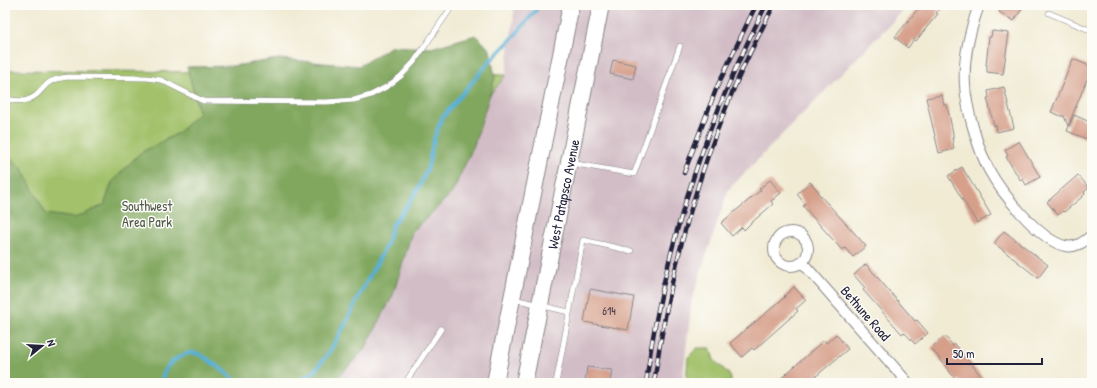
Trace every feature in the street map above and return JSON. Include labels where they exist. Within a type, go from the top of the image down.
[{"type":"main road","name":"West Patapsco Avenue","points":[[495,383],[571,5]]},
{"type":"main road","name":"West Patapsco Avenue","points":[[524,383],[601,5]]},
{"type":"street","points":[[979,5],[970,32],[965,57],[965,86],[978,142],[988,169],[1001,190],[1019,212],[1056,242],[1065,246],[1073,246],[1084,243],[1092,235]]},
{"type":"street","name":"Bethune Road","points":[[802,262],[908,383]]},
{"type":"lane","points":[[5,99],[25,100],[41,92],[48,83],[57,78],[68,77],[147,78],[161,80],[203,101],[326,102],[354,100],[371,95],[388,86],[401,76],[414,62],[453,5]]},
{"type":"lane","points":[[1049,13],[1092,31]]},
{"type":"lane","points":[[569,163],[634,174],[680,46]]},
{"type":"lane","points":[[556,383],[583,240],[631,251]]},
{"type":"lane","points":[[511,299],[569,312]]},
{"type":"lane","points":[[405,383],[441,330]]},
{"type":"shaded area","points":[[515,5],[907,5],[899,15],[728,190],[692,300],[682,383],[332,383],[365,349],[393,295],[412,232],[452,193],[474,145],[495,78],[506,75]]},
{"type":"green space","name":"Southwest Area Park","points":[[476,35],[490,50],[495,78],[474,145],[452,193],[412,232],[393,295],[365,349],[332,383],[5,383],[5,167],[10,157],[21,167],[46,214],[75,218],[104,205],[112,182],[140,153],[178,133],[199,113],[187,67],[233,66],[279,59],[359,66],[392,46],[431,48]]},
{"type":"green space","name":"Southwest Area Park","points":[[5,70],[506,75],[326,297],[5,383]]},
{"type":"green space","points":[[697,348],[710,348],[714,360],[729,374],[732,383],[686,383],[688,357]]},
{"type":"building","points":[[921,5],[942,5],[936,13],[938,14],[916,41],[914,39],[908,48],[895,37]]},
{"type":"building","points":[[1004,5],[1024,5],[1014,21],[999,12]]},
{"type":"building","points":[[992,31],[1009,33],[1003,74],[987,72],[986,65],[989,37],[991,37]]},
{"type":"building","points":[[1073,59],[1092,67],[1068,126],[1064,116],[1051,112]]},
{"type":"building","points":[[613,60],[636,65],[633,79],[610,74]]},
{"type":"building","points":[[1004,87],[1014,128],[997,132],[987,98],[989,98],[988,91]]},
{"type":"building","points":[[942,95],[944,105],[947,105],[953,133],[952,138],[954,149],[939,153],[926,98]]},
{"type":"building","points":[[1074,115],[1092,123],[1092,141],[1067,131]]},
{"type":"building","points":[[1019,141],[1040,177],[1026,185],[1023,179],[1021,181],[1006,157],[1008,156],[1005,150]]},
{"type":"building","points":[[962,167],[991,215],[977,223],[948,176]]},
{"type":"building","points":[[1078,175],[1089,188],[1084,192],[1085,194],[1082,197],[1058,215],[1047,202]]},
{"type":"building","points":[[770,180],[781,193],[771,201],[773,204],[744,230],[742,227],[732,236],[721,223],[761,190],[759,189]]},
{"type":"building","points":[[810,182],[819,192],[818,193],[866,246],[853,257],[845,248],[842,250],[803,206],[805,204],[797,194]]},
{"type":"building","points":[[1004,231],[1048,265],[1038,278],[994,243]]},
{"type":"building","points":[[866,264],[915,321],[917,320],[928,333],[915,344],[904,332],[902,334],[863,290],[865,288],[854,275]]},
{"type":"building","points":[[794,287],[806,300],[796,309],[798,311],[754,350],[752,348],[742,357],[730,343],[785,297],[784,296]]},
{"type":"building","points":[[590,289],[634,297],[628,330],[584,322]]},
{"type":"building","points":[[836,334],[848,349],[808,383],[776,383],[824,340],[826,343]]},
{"type":"building","points":[[945,336],[953,346],[955,344],[987,383],[962,383],[959,380],[957,381],[931,348]]},
{"type":"building","points":[[587,367],[612,370],[610,383],[585,383]]},
{"type":"waterway","points":[[294,383],[313,373],[330,351],[346,323],[387,244],[392,225],[419,187],[428,167],[434,139],[442,118],[489,62],[511,40],[537,9]]},
{"type":"waterway","points":[[162,383],[167,367],[182,356],[192,353],[205,358],[239,383]]},
{"type":"railway","points":[[684,173],[717,87],[756,5]]},
{"type":"railway","points":[[646,383],[663,285],[675,237],[690,189],[724,96],[766,5]]},
{"type":"railway","points":[[654,383],[675,272],[705,163],[732,93],[774,5]]}]
